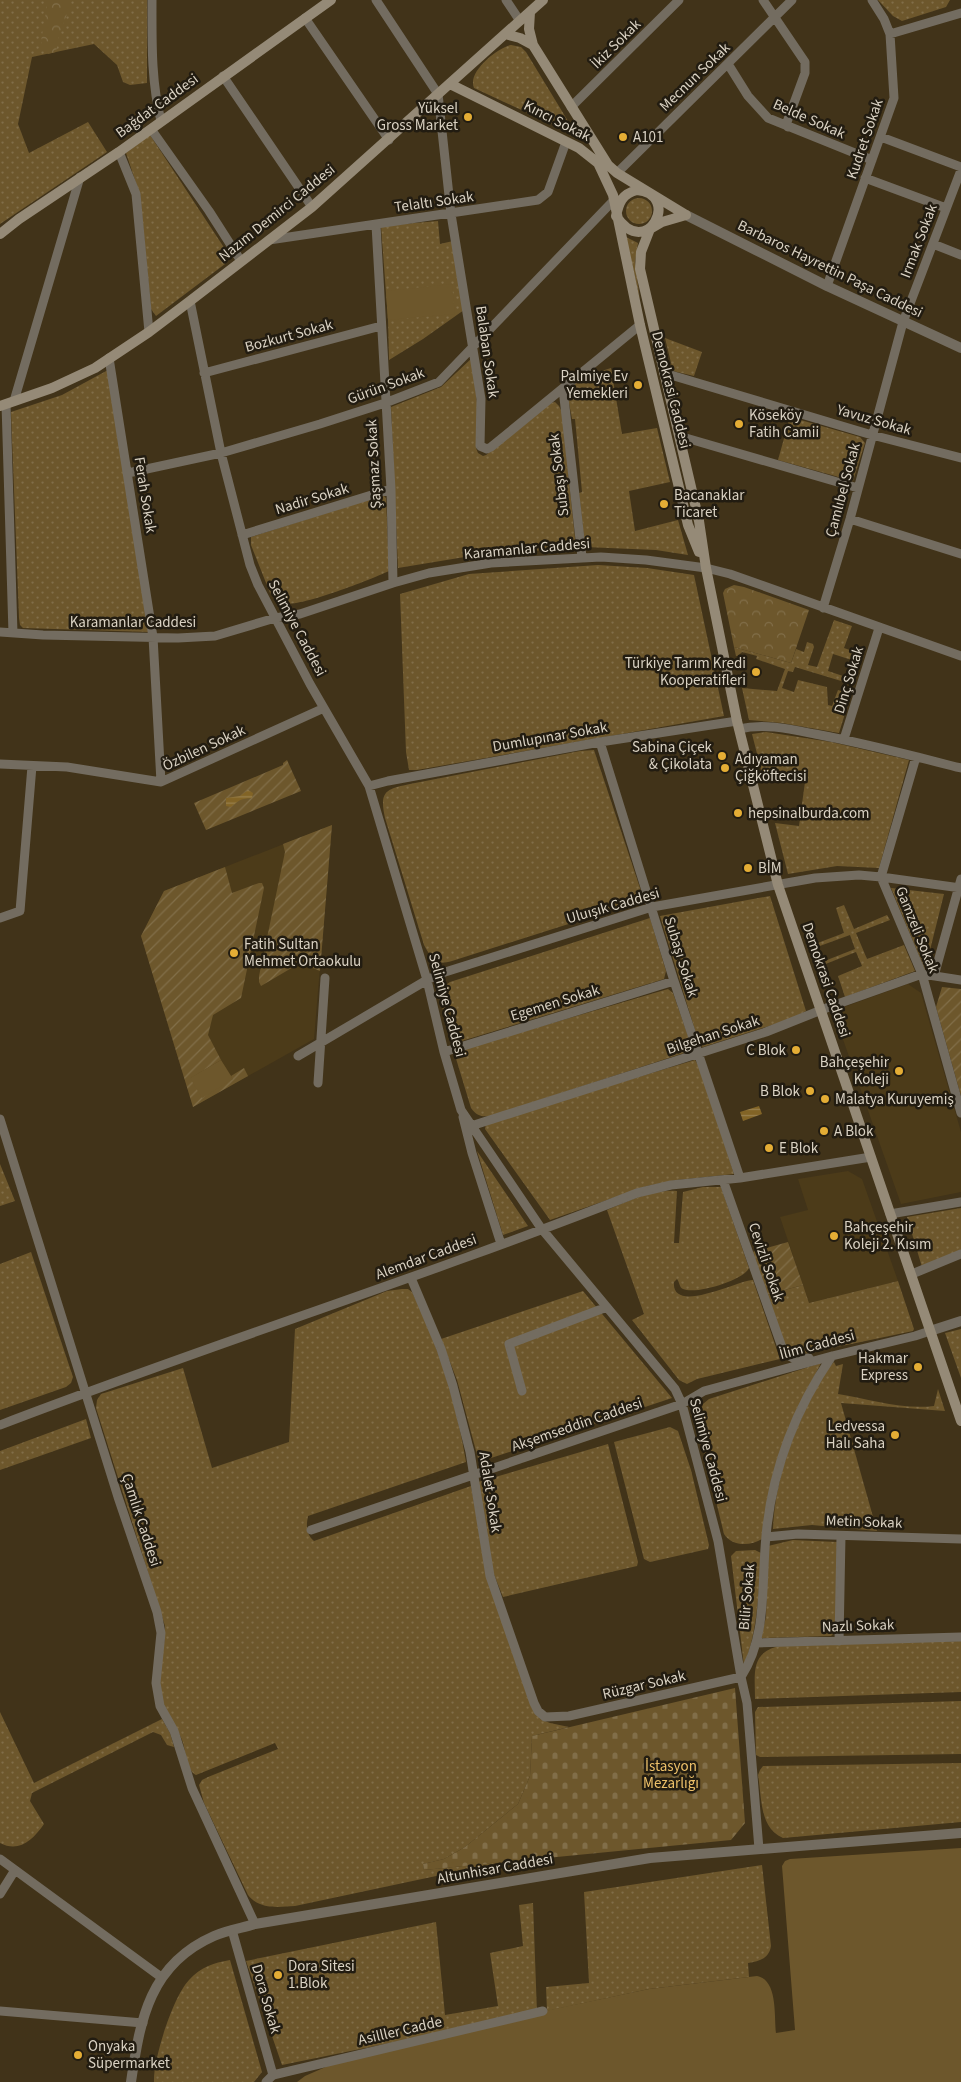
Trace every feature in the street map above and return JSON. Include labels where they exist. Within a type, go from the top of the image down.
[{"type":"main road","name":"Bağdat Caddesi","points":[[0,234],[19,219],[119,152],[222,76],[331,0]]},
{"type":"main road","name":"Nazım Demirci Caddesi","points":[[7,404],[79,376],[149,332],[312,207],[543,0]]},
{"type":"main road","points":[[530,12],[528,29],[533,45],[599,152],[617,173],[686,215]]},
{"type":"main road","points":[[506,34],[520,38],[533,45]]},
{"type":"main road","name":"Kıncı Sokak","points":[[450,84],[588,154],[598,163],[607,180],[614,200],[616,216]]},
{"type":"main road","points":[[650,228],[658,218],[658,204],[650,194],[637,190],[624,195],[620,201],[616,216],[624,227],[630,230],[644,232],[662,222],[686,215]]},
{"type":"main road","name":"Demokrasi Caddesi","points":[[616,216],[638,328],[688,525],[706,568]]},
{"type":"main road","name":"Demokrasi Caddesi","points":[[650,228],[641,252],[640,269],[699,521],[706,568],[738,725],[778,885],[961,1421]]},
{"type":"street","points":[[152,0],[151,65],[154,95],[161,121]]},
{"type":"street","points":[[376,0],[438,94]]},
{"type":"street","points":[[506,0],[520,21]]},
{"type":"street","name":"İkiz Sokak","points":[[571,107],[679,0]]},
{"type":"street","points":[[763,0],[804,57],[806,68],[787,122],[788,127]]},
{"type":"street","name":"Mecnun Sokak","points":[[617,173],[792,0]]},
{"type":"street","name":"Kudret Sokak","points":[[827,286],[894,98],[890,34],[884,19],[872,0]]},
{"type":"street","points":[[890,34],[961,13]]},
{"type":"street","points":[[305,18],[388,140]]},
{"type":"street","name":"Belde Sokak","points":[[728,64],[748,96],[762,113],[788,127],[872,160]]},
{"type":"street","points":[[222,76],[312,207]]},
{"type":"street","name":"Balaban Sokak","points":[[438,94],[452,214],[481,399],[480,446],[483,448],[491,447],[638,328]]},
{"type":"street","points":[[151,129],[209,211],[241,261]]},
{"type":"street","points":[[881,137],[961,169]]},
{"type":"street","name":"Telaltı Sokak","points":[[269,240],[538,200],[548,192],[566,142]]},
{"type":"street","points":[[119,152],[136,194],[149,332]]},
{"type":"street","name":"Irmak Sokak","points":[[903,322],[961,169]]},
{"type":"street","points":[[13,634],[7,404],[80,177]]},
{"type":"street","points":[[865,178],[946,208]]},
{"type":"street","name":"Gürün Sokak","points":[[128,473],[221,453],[385,403],[439,382],[614,200]]},
{"type":"street","name":"Barbaros Hayrettin Paşa Caddesi","points":[[686,215],[827,286],[961,348]]},
{"type":"street","name":"Şaşmaz Sokak","points":[[376,225],[391,489],[392,582]]},
{"type":"street","points":[[933,244],[961,255]]},
{"type":"street","name":"Selimiye Caddesi","points":[[190,301],[221,453],[242,536],[258,585],[324,708],[369,786],[427,980],[444,1052],[461,1110],[541,1228],[675,1389],[682,1404],[718,1540],[742,1678]]},
{"type":"street","name":"Çamlıbel Sokak","points":[[823,608],[850,519],[903,322]]},
{"type":"street","name":"Bozkurt Sokak","points":[[204,373],[381,326]]},
{"type":"street","name":"Ferah Sokak","points":[[109,358],[153,637],[161,782]]},
{"type":"street","name":"Yavuz Sokak","points":[[664,373],[872,435],[961,458]]},
{"type":"street","name":"Subaşı Sokak","points":[[563,389],[582,557]]},
{"type":"street","points":[[679,436],[858,488]]},
{"type":"street","name":"Nadir Sokak","points":[[242,536],[391,489]]},
{"type":"street","points":[[850,519],[961,554]]},
{"type":"street","name":"Karamanlar Caddesi","points":[[0,632],[13,634],[178,638],[215,636],[275,618],[300,614],[392,582],[429,573],[491,563],[582,557],[646,560],[706,568],[744,579],[961,656]]},
{"type":"street","name":"Dinç Sokak","points":[[844,739],[879,628]]},
{"type":"street","name":"Özbilen Sokak","points":[[0,764],[67,767],[161,782],[324,708]]},
{"type":"street","name":"Dumlupınar Sokak","points":[[369,786],[600,742],[738,725],[780,728],[844,739],[961,768]]},
{"type":"street","name":"Subaşı Sokak","points":[[600,742],[674,981],[740,1178]]},
{"type":"street","name":"Gamzeli Sokak","points":[[916,757],[881,876],[922,974],[961,1114]]},
{"type":"street","points":[[0,918],[20,911],[32,766]]},
{"type":"street","name":"Uluışık Caddesi","points":[[298,1056],[427,980],[652,907],[835,876],[881,876],[960,885]]},
{"type":"street","points":[[934,976],[960,885]]},
{"type":"street","name":"Bilgehan Sokak","points":[[471,1126],[766,1032],[820,1010],[922,974],[961,980]]},
{"type":"street","points":[[318,1083],[325,978]]},
{"type":"street","name":"Egemen Sokak","points":[[444,1052],[674,981]]},
{"type":"street","points":[[461,1110],[472,1153],[502,1244]]},
{"type":"street","name":"Çamlık Caddesi","points":[[0,1119],[160,1624],[161,1633],[156,1682],[160,1706],[174,1731],[192,1788],[255,1924]]},
{"type":"street","name":"Alemdar Caddesi","points":[[0,1425],[86,1392],[411,1278],[650,1189],[740,1178],[871,1157]]},
{"type":"street","name":"Cevizli Sokak","points":[[723,1180],[784,1353],[795,1359],[832,1356]]},
{"type":"street","points":[[890,1214],[961,1202]]},
{"type":"street","points":[[912,1274],[961,1254]]},
{"type":"street","name":"Adalet Sokak","points":[[411,1278],[453,1386],[466,1434],[490,1576],[534,1703],[538,1711],[545,1717],[553,1718]]},
{"type":"street","points":[[522,1391],[509,1344],[607,1307]]},
{"type":"street","name":"İlim Caddesi","points":[[682,1404],[704,1391],[832,1356],[915,1336],[961,1321]]},
{"type":"street","name":"Bilir Sokak","points":[[742,1678],[751,1662],[757,1643],[772,1491],[789,1437],[807,1396],[832,1356]]},
{"type":"street","name":"Akşemseddin Caddesi","points":[[311,1530],[682,1404]]},
{"type":"street","name":"Metin Sokak","points":[[766,1537],[798,1534],[961,1539]]},
{"type":"street","points":[[839,1641],[841,1536]]},
{"type":"street","name":"Nazlı Sokak","points":[[757,1643],[961,1636]]},
{"type":"street","points":[[742,1678],[748,1703],[759,1849]]},
{"type":"street","name":"Rüzgar Sokak","points":[[553,1718],[742,1678]]},
{"type":"street","name":"Altunhisar Caddesi","points":[[131,2082],[143,2023],[153,1993],[161,1977],[179,1956],[195,1945],[232,1930],[255,1924],[650,1858],[961,1833]]},
{"type":"street","points":[[0,1859],[161,1977]]},
{"type":"street","points":[[0,1894],[15,1870]]},
{"type":"street","name":"Dora Sokak","points":[[232,1930],[269,2079]]},
{"type":"street","points":[[0,2011],[143,2023]]},
{"type":"street","name":"Asilller Cadde","points":[[269,2079],[543,2012]]},
{"type":"shaded area","points":[[248,790],[253,793],[252,798],[241,800],[231,807],[226,806],[226,798],[240,796]]},
{"type":"shaded area","name":"Fatih Sultan Mehmet Ortaokulu","points":[[332,825],[314,1039],[193,1107],[141,936],[164,891]]},
{"type":"shaded area","name":"Bahçeşehir Koleji","points":[[908,984],[921,993],[961,1132],[961,1192],[901,1204],[833,1011]]},
{"type":"shaded area","points":[[759,1106],[762,1114],[743,1121],[740,1112]]},
{"type":"shaded area","points":[[848,1171],[862,1179],[898,1281],[809,1303],[780,1217],[808,1210],[798,1179]]},
{"type":"green space","points":[[0,0],[147,0],[147,83],[130,85],[123,82],[117,65],[94,44],[32,57],[18,124],[29,153],[88,122],[107,152],[0,224]]},
{"type":"green space","points":[[48,0],[72,0],[59,36],[56,52],[48,54],[43,48],[41,41]]},
{"type":"green space","points":[[878,0],[950,0],[946,7],[902,21],[893,16]]},
{"type":"green space","points":[[511,45],[521,47],[526,52],[571,126],[571,130],[567,131],[474,88],[473,82],[479,68],[491,56]]},
{"type":"green space","points":[[150,135],[225,249],[225,264],[156,316],[151,309],[140,195],[126,153]]},
{"type":"green space","points":[[639,198],[648,202],[652,211],[648,220],[639,224],[630,220],[626,211],[630,202]]},
{"type":"green space","points":[[438,221],[440,244],[453,241],[464,310],[389,360],[381,226]]},
{"type":"green space","points":[[626,237],[638,243],[635,262],[640,300]]},
{"type":"green space","points":[[452,284],[455,314],[388,320],[386,291]]},
{"type":"green space","points":[[665,338],[702,352],[694,376],[673,371]]},
{"type":"green space","points":[[472,358],[478,412],[476,448],[478,453],[483,456],[551,403],[555,402],[559,406],[562,412],[576,548],[483,554],[398,568],[391,407],[441,387]]},
{"type":"green space","points":[[611,368],[622,434],[657,428],[670,482],[629,491],[635,531],[678,520],[688,555],[656,550],[585,547],[579,493],[582,492],[575,419],[572,419],[569,391],[581,379]]},
{"type":"green space","points":[[108,370],[149,632],[23,628],[20,625],[19,618],[11,412],[62,395]]},
{"type":"green space","points":[[790,417],[860,437],[865,443],[853,481],[778,460]]},
{"type":"green space","points":[[383,495],[386,498],[389,571],[303,602],[282,603],[270,593],[251,545],[251,537]]},
{"type":"green space","points":[[598,565],[647,568],[694,575],[724,716],[409,770],[406,752],[400,594],[469,574]]},
{"type":"green space","points":[[734,585],[809,610],[791,663],[734,647],[723,593],[725,589]]},
{"type":"green space","points":[[834,620],[852,626],[844,648],[864,655],[858,662],[833,654],[828,671],[852,679],[851,684],[795,667],[793,672],[788,671],[782,688],[794,692],[798,680],[827,687],[828,705],[832,706],[838,690],[851,694],[839,733],[782,723],[749,720],[742,688],[777,691],[785,669],[756,659],[757,656],[742,652],[736,656],[734,647],[791,663],[796,649],[804,652],[807,642],[813,644],[814,647],[808,665],[817,667]]},
{"type":"green space","points":[[766,732],[831,742],[909,760],[879,868],[837,866],[788,874],[775,823],[799,826],[805,782],[763,777],[752,734]]},
{"type":"green space","points":[[594,750],[644,900],[452,961],[441,963],[434,960],[424,945],[385,818],[383,802],[386,793],[395,788],[410,784],[580,751]]},
{"type":"green space","points":[[287,760],[301,791],[206,830],[194,803],[283,765]]},
{"type":"green space","points":[[332,825],[320,971],[300,963],[261,986],[259,976],[285,852],[283,844]]},
{"type":"green space","points":[[225,867],[232,893],[259,883],[262,883],[264,888],[241,998],[213,1015],[208,1035],[221,1060],[191,1078],[232,1079],[231,1076],[244,1068],[248,1076],[193,1107],[141,936],[164,891]]},
{"type":"green space","points":[[891,888],[944,894],[925,970]]},
{"type":"green space","points":[[770,896],[806,1011],[791,1019],[703,1047],[698,1040],[660,916]]},
{"type":"green space","points":[[844,905],[854,929],[887,915],[890,920],[856,933],[867,959],[904,945],[915,971],[845,997],[838,976],[862,966],[856,952],[823,965],[822,962],[855,949],[850,935],[817,947],[815,944],[844,933],[836,908]]},
{"type":"green space","points":[[650,918],[666,971],[664,979],[452,1044],[440,999],[442,989],[450,982]]},
{"type":"green space","points":[[942,987],[961,989],[961,1096],[936,1007]]},
{"type":"green space","points":[[668,989],[673,993],[693,1050],[491,1116],[475,1113],[471,1108],[454,1052]]},
{"type":"green space","points":[[221,1060],[233,1079],[202,1098],[190,1078]]},
{"type":"green space","points":[[695,1060],[701,1070],[734,1174],[677,1180],[647,1186],[550,1220],[485,1129],[486,1123]]},
{"type":"green space","points":[[477,1151],[528,1226],[503,1235]]},
{"type":"green space","points":[[0,1164],[15,1201],[0,1206]]},
{"type":"green space","points":[[703,1187],[721,1187],[749,1268],[745,1273],[729,1282],[698,1290],[683,1289],[677,1279],[674,1282],[676,1292],[683,1296],[695,1296],[753,1280],[780,1359],[697,1379],[687,1384],[679,1380],[632,1320],[644,1314],[607,1210],[650,1194],[677,1191],[674,1243],[679,1243],[683,1192]]},
{"type":"green space","points":[[961,1208],[961,1250],[922,1267],[907,1217]]},
{"type":"green space","points":[[788,1242],[803,1285],[766,1295],[752,1252]]},
{"type":"green space","points":[[31,1252],[73,1377],[71,1383],[66,1387],[0,1410],[0,1264]]},
{"type":"green space","points":[[898,1281],[914,1329],[913,1331],[799,1355],[787,1352],[766,1295],[803,1285],[809,1303]]},
{"type":"green space","points":[[408,1289],[412,1292],[438,1353],[452,1396],[466,1462],[308,1516],[308,1533],[314,1541],[471,1486],[487,1572],[540,1719],[569,1727],[532,1736],[530,1776],[518,1804],[465,1847],[444,1859],[423,1864],[424,1870],[502,1862],[295,1906],[276,1907],[264,1905],[253,1900],[248,1895],[204,1803],[199,1785],[202,1780],[208,1777],[278,1749],[275,1743],[196,1775],[190,1769],[182,1740],[161,1698],[159,1683],[165,1626],[96,1408],[97,1400],[101,1394],[183,1368],[212,1468],[289,1442],[295,1329],[387,1291]]},
{"type":"green space","points":[[583,1291],[672,1398],[479,1462],[457,1380],[441,1339]]},
{"type":"green space","points":[[961,1329],[961,1378],[945,1333]]},
{"type":"green space","points":[[834,1362],[836,1366],[843,1364],[838,1394],[910,1407],[922,1407],[934,1406],[938,1389],[945,1411],[841,1403],[877,1531],[812,1525],[773,1529],[777,1493],[792,1440],[815,1391]]},
{"type":"green space","points":[[821,1363],[795,1414],[762,1539],[747,1544],[732,1541],[724,1534],[697,1423],[703,1404],[709,1399]]},
{"type":"green space","points":[[86,1419],[91,1438],[0,1470],[0,1451]]},
{"type":"green space","points":[[670,1427],[678,1431],[691,1470],[709,1545],[708,1549],[650,1562],[644,1559],[614,1442]]},
{"type":"green space","points":[[608,1444],[638,1562],[637,1566],[503,1597],[491,1567],[478,1482]]},
{"type":"green space","points":[[793,1540],[837,1542],[836,1621],[834,1633],[831,1636],[761,1638],[766,1617],[768,1546]]},
{"type":"green space","points":[[755,1550],[761,1553],[758,1596],[755,1624],[744,1666],[731,1556],[736,1551]]},
{"type":"green space","points":[[961,1641],[961,1692],[755,1699],[755,1673],[759,1659],[770,1649],[779,1646]]},
{"type":"green space","name":"İstasyon Mezarlığı","points":[[735,1688],[745,1823],[731,1840],[424,1870],[423,1864],[444,1859],[465,1847],[518,1804],[530,1776],[532,1736]]},
{"type":"green space","points":[[961,1701],[961,1754],[760,1757],[756,1755],[755,1712],[758,1707]]},
{"type":"green space","points":[[0,1712],[34,1783],[162,1719],[170,1733],[174,1747],[167,1745],[161,1735],[153,1732],[32,1793],[30,1801],[44,1824],[25,1843],[19,1846],[7,1846],[0,1843]]},
{"type":"green space","points":[[961,1763],[961,1822],[783,1838],[770,1827],[761,1802],[758,1775],[763,1766]]},
{"type":"green space","points":[[961,1848],[961,2082],[297,2082],[305,2076],[369,2048],[649,1989],[757,1976],[769,1984],[772,1991],[776,2033],[795,2030],[782,1866],[785,1861],[790,1859]]},
{"type":"green space","points":[[762,1865],[771,1946],[766,1957],[748,1963],[749,1977],[649,1989],[547,2011],[546,1987],[589,1983],[584,1892]]},
{"type":"green space","points":[[533,1903],[537,2013],[282,2065],[246,1961],[436,1922],[445,2015],[498,2006],[490,1953],[523,1946],[519,1905]]},
{"type":"green space","points":[[230,1960],[262,2072],[254,2082],[154,2082],[160,2044],[183,1988],[189,1980],[203,1969],[213,1964]]},
{"type":"place","name":"Yüksel Gross Market","points":[[468,117]]},
{"type":"place","name":"A101","points":[[623,137]]},
{"type":"place","name":"Palmiye Ev Yemekleri","points":[[638,385]]},
{"type":"place","name":"Köseköy Fatih Camii","points":[[739,424]]},
{"type":"place","name":"Bacanaklar Ticaret","points":[[664,504]]},
{"type":"place","name":"Türkiye Tarım Kredi Kooperatifleri","points":[[756,672]]},
{"type":"place","name":"Sabina Çiçek & Çikolata","points":[[722,756]]},
{"type":"place","name":"Adıyaman Çiğköftecisi","points":[[725,768]]},
{"type":"place","name":"hepsinalburda.com","points":[[738,813]]},
{"type":"place","name":"BİM","points":[[748,868]]},
{"type":"place","name":"Fatih Sultan Mehmet Ortaokulu","points":[[234,953]]},
{"type":"place","name":"C Blok","points":[[796,1050]]},
{"type":"place","name":"Bahçeşehir Koleji","points":[[899,1071]]},
{"type":"place","name":"B Blok","points":[[810,1091]]},
{"type":"place","name":"Malatya Kuruyemiş","points":[[825,1099]]},
{"type":"place","name":"A Blok","points":[[824,1131]]},
{"type":"place","name":"E Blok","points":[[769,1148]]},
{"type":"place","name":"Bahçeşehir Koleji 2. Kısım","points":[[834,1236]]},
{"type":"place","name":"Hakmar Express","points":[[918,1367]]},
{"type":"place","name":"Ledvessa Halı Saha","points":[[895,1435]]},
{"type":"place","name":"Dora Sitesi 1.Blok","points":[[278,1975]]},
{"type":"place","name":"Onyaka Süpermarket","points":[[78,2055]]}]
